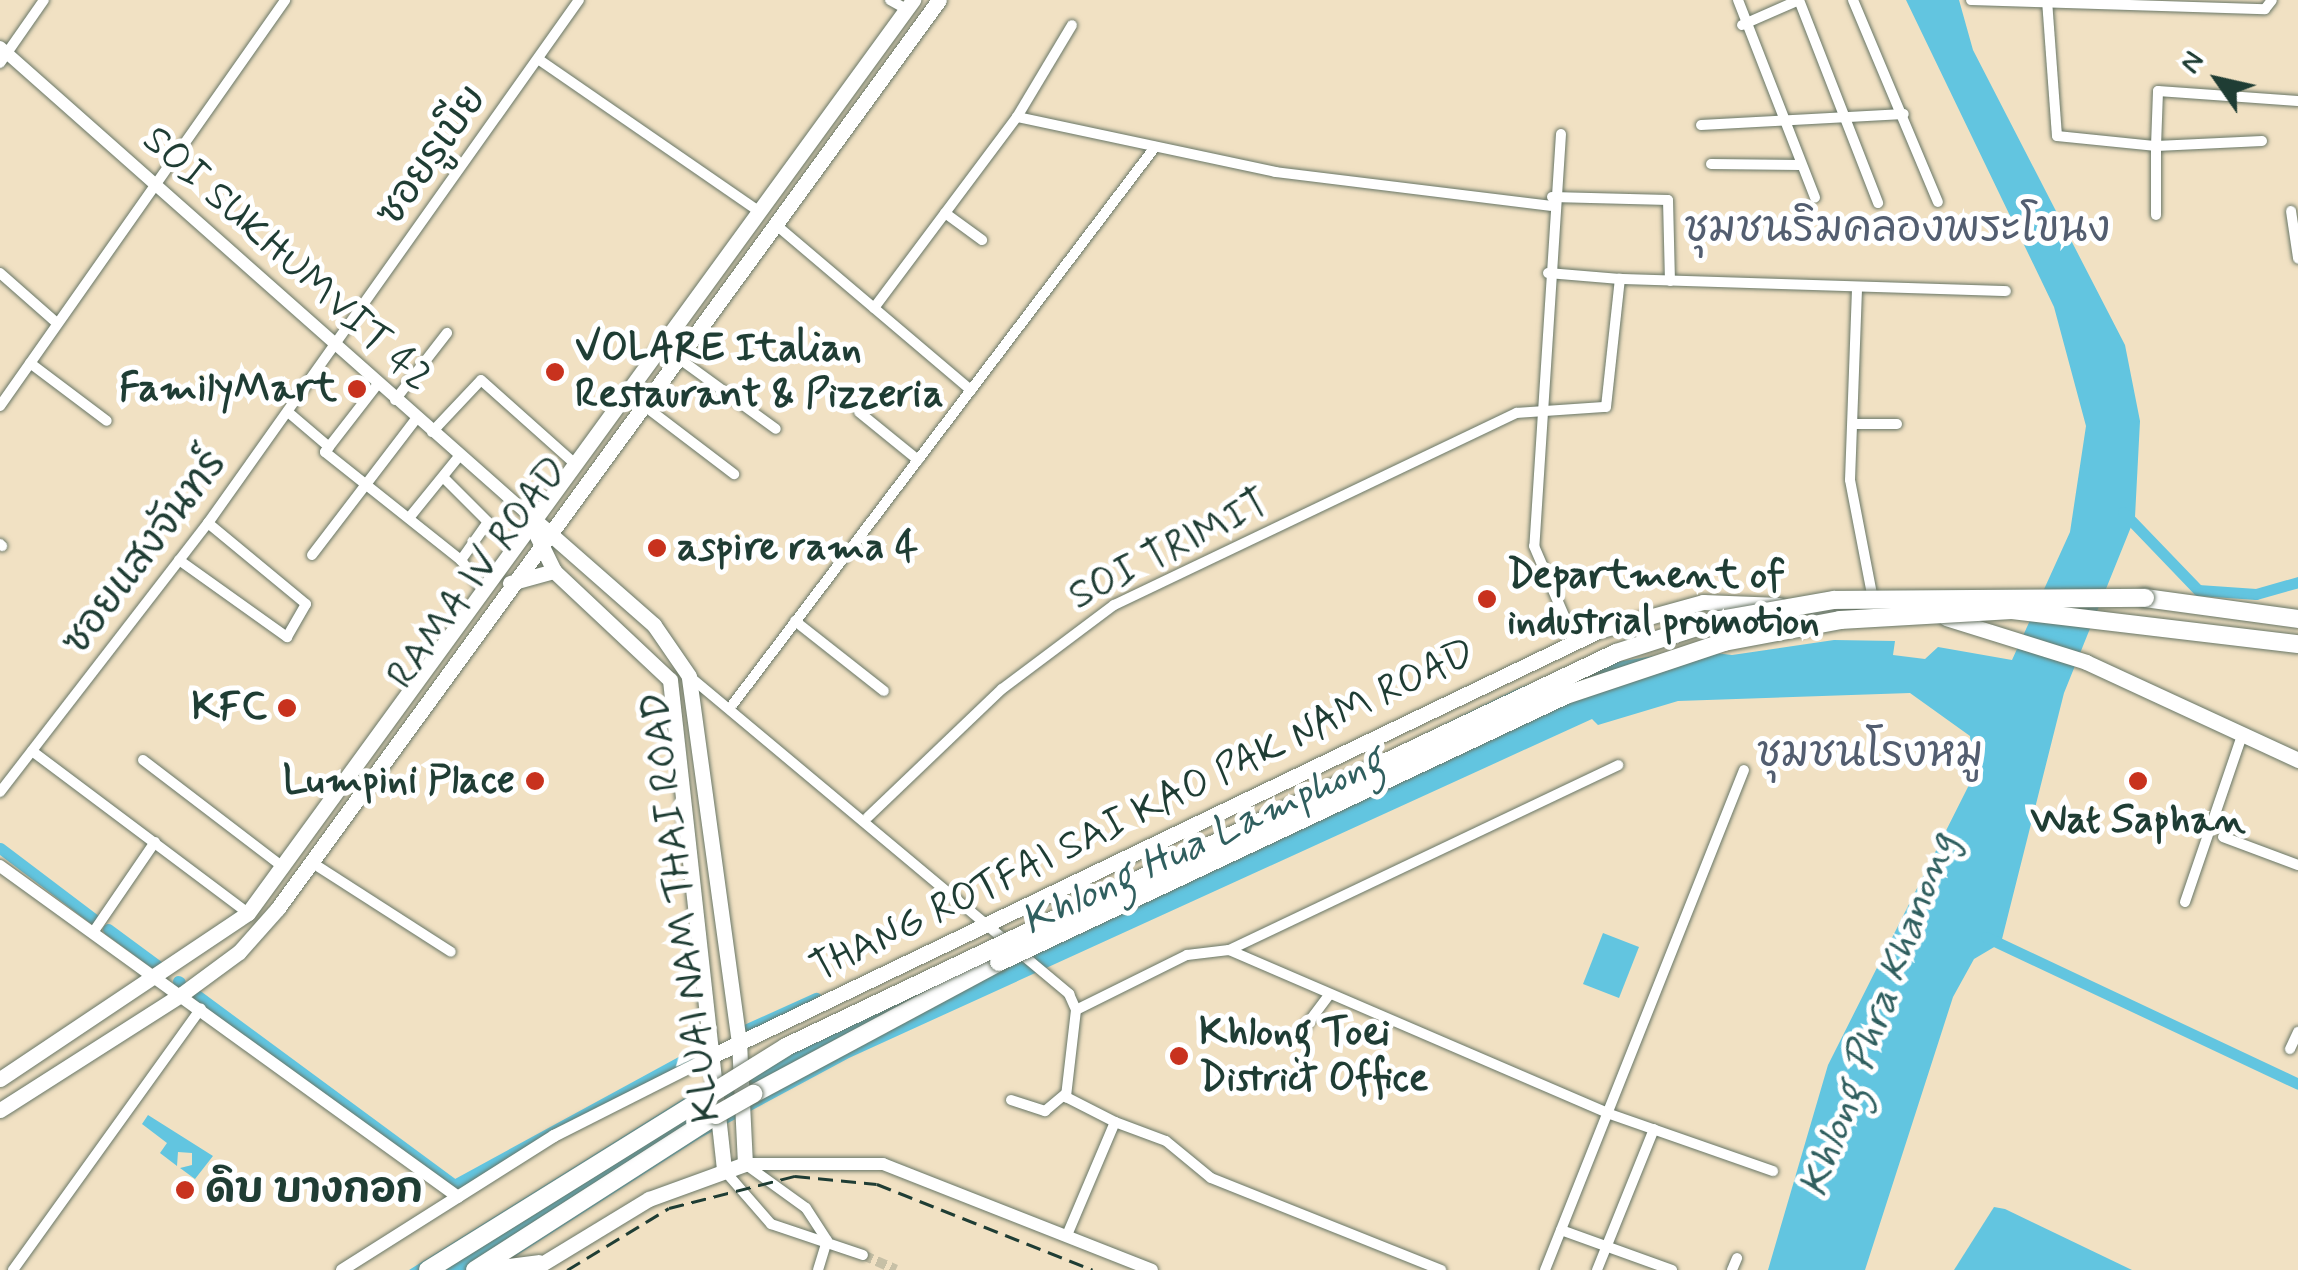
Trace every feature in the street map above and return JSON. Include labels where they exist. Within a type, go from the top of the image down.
[{"type":"highway","points":[[428,1270],[786,1048],[1616,652],[1772,608],[1892,594],[2084,594],[2298,617]]},
{"type":"highway","points":[[475,1270],[716,1115],[924,997],[1620,674],[1780,629],[1958,610],[2117,616],[2298,644]]},
{"type":"highway","points":[[502,1269],[534,1268]]},
{"type":"main road","name":"RAMA IV ROAD","points":[[0,1110],[182,994],[239,952],[311,862],[508,584],[939,0]]},
{"type":"main road","name":"RAMA IV ROAD","points":[[0,1079],[160,978],[248,912],[910,4]]},
{"type":"main road","points":[[758,211],[775,224]]},
{"type":"main road","name":"KLUAI NAM THAI ROAD","points":[[532,518],[554,571],[670,680],[716,1054],[724,1164]]},
{"type":"main road","name":"KLUAI NAM THAI ROAD","points":[[543,538],[654,625],[689,676],[739,1043],[744,1156]]},
{"type":"main road","points":[[508,584],[554,571]]},
{"type":"main road","name":"THANG ROTFAI SAI KAO PAK NAM ROAD","points":[[716,1054],[991,926],[1575,641],[1702,602],[1874,607],[2002,634],[2086,662],[2298,760]]},
{"type":"main road","points":[[670,680],[689,676]]},
{"type":"main road","points":[[534,1268],[649,1198],[744,1156]]},
{"type":"street","points":[[2,54],[44,0]]},
{"type":"street","points":[[0,406],[154,182],[286,0]]},
{"type":"street","name":"ซอยรูเบีย","points":[[335,346],[578,0]]},
{"type":"street","points":[[890,0],[910,4]]},
{"type":"street","points":[[1738,0],[1742,24],[1815,198]]},
{"type":"street","points":[[1742,24],[1799,0],[1878,203]]},
{"type":"street","points":[[1853,0],[1938,202]]},
{"type":"street","points":[[1971,0],[2268,4]]},
{"type":"street","points":[[2048,1],[2057,136],[2156,146],[2262,141]]},
{"type":"street","points":[[874,308],[1017,117],[1072,25]]},
{"type":"street","name":"SOI SUKHUMVIT 42","points":[[2,54],[154,182],[416,419],[532,518]]},
{"type":"street","points":[[538,59],[758,211]]},
{"type":"street","points":[[2156,215],[2161,90],[2298,100]]},
{"type":"street","points":[[1701,125],[1847,121],[1904,114]]},
{"type":"street","points":[[1017,117],[1155,147],[1552,201],[1668,200],[1670,281]]},
{"type":"street","points":[[1561,134],[1552,201],[1534,546],[1575,641]]},
{"type":"street","points":[[733,704],[1155,147]]},
{"type":"street","points":[[1711,164],[1800,165]]},
{"type":"street","points":[[2291,212],[2298,258]]},
{"type":"street","points":[[945,213],[982,240]]},
{"type":"street","points":[[775,224],[971,390]]},
{"type":"street","points":[[0,273],[57,323]]},
{"type":"street","points":[[1548,273],[1670,281],[2006,291]]},
{"type":"street","name":"SOI TRIMIT","points":[[868,817],[1015,678],[1114,605],[1517,413],[1610,403],[1620,278]]},
{"type":"street","points":[[1857,288],[1850,480],[1874,607]]},
{"type":"street","points":[[395,400],[447,334]]},
{"type":"street","name":"ซอยแสงจันทร์","points":[[0,792],[208,523],[335,346]]},
{"type":"street","points":[[677,356],[776,429]]},
{"type":"street","points":[[30,363],[107,421]]},
{"type":"street","points":[[432,432],[478,379],[574,462]]},
{"type":"street","points":[[329,447],[378,385]]},
{"type":"street","points":[[642,404],[734,474]]},
{"type":"street","points":[[288,412],[461,560],[481,588]]},
{"type":"street","points":[[860,412],[918,460]]},
{"type":"street","points":[[312,555],[416,419]]},
{"type":"street","points":[[1854,424],[1897,424]]},
{"type":"street","points":[[409,518],[460,455]]},
{"type":"street","points":[[443,477],[488,522],[461,560]]},
{"type":"street","points":[[179,560],[281,638],[297,624],[306,604],[208,523]]},
{"type":"street","points":[[795,622],[884,691]]},
{"type":"street","points":[[689,676],[733,704],[1054,978],[1076,1010],[1065,1094],[1045,1111],[1011,1100]]},
{"type":"street","points":[[2185,902],[2243,733]]},
{"type":"street","points":[[32,751],[248,912]]},
{"type":"street","points":[[142,760],[282,867]]},
{"type":"street","points":[[1076,1010],[1186,955],[1230,950],[1618,765]]},
{"type":"street","points":[[1545,1270],[1744,770]]},
{"type":"street","points":[[2223,838],[2298,865]]},
{"type":"street","points":[[94,931],[155,842]]},
{"type":"street","points":[[311,862],[450,952]]},
{"type":"street","points":[[0,866],[458,1197]]},
{"type":"street","points":[[1230,950],[1608,1113],[1773,1172]]},
{"type":"street","points":[[1302,1031],[1329,995]]},
{"type":"street","points":[[13,1270],[201,1008]]},
{"type":"street","points":[[2290,1050],[2298,1032]]},
{"type":"street","name":"THANG ROTFAI SAI KAO PAK NAM ROAD","points":[[342,1270],[458,1197],[716,1054]]},
{"type":"street","points":[[1065,1094],[1115,1122],[1166,1141],[1211,1178],[1441,1270]]},
{"type":"street","points":[[1068,1236],[1115,1122]]},
{"type":"street","points":[[1597,1270],[1654,1130]]},
{"type":"street","points":[[744,1156],[883,1164],[1152,1270]]},
{"type":"street","points":[[744,1156],[806,1208],[827,1240],[818,1270]]},
{"type":"street","points":[[724,1164],[771,1224],[862,1255]]},
{"type":"street","points":[[1561,1230],[1646,1265],[1672,1270]]},
{"type":"street","points":[[1732,1270],[1737,1258]]},
{"type":"water","points":[[1906,0],[1959,0],[1973,50],[2125,345],[2140,421],[2135,517],[2064,693],[2001,943],[1974,959],[1953,997],[1865,1270],[1768,1270],[1828,1065],[1973,777],[1970,736],[1910,693],[1678,701],[1598,725],[1592,719],[849,1058],[700,1138],[494,1270],[409,1270],[712,1081],[1517,689],[1567,670],[1691,650],[1732,655],[1834,640],[1895,641],[1893,655],[1925,659],[1938,647],[2012,660],[2070,532],[2086,426],[2054,307]]},
{"type":"water","points":[[1603,933],[1639,947],[1619,998],[1583,984]]},
{"type":"water","points":[[148,1115],[213,1156],[195,1179],[180,1168],[192,1165],[192,1153],[178,1152],[177,1166],[160,1153],[167,1143],[142,1124]]},
{"type":"water","points":[[1994,1207],[2005,1209],[2132,1270],[1954,1270]]},
{"type":"waterway","points":[[2123,512],[2198,590],[2256,594],[2298,582]]},
{"type":"waterway","points":[[0,848],[98,922]]},
{"type":"waterway","points":[[108,929],[161,968]]},
{"type":"waterway","points":[[1986,937],[2298,1084]]},
{"type":"waterway","points":[[194,993],[454,1185],[703,1049]]},
{"type":"waterway","points":[[747,1029],[816,998]]},
{"type":"tunnel","points":[[863,1255],[896,1270]]},
{"type":"railway","points":[[567,1270],[669,1208],[795,1176],[877,1184],[1093,1270]]},
{"type":"place","name":"VOLARE Italian Restaurant & Pizzeria","points":[[555,372]]},
{"type":"place","name":"FamilyMart","points":[[357,389]]},
{"type":"place","name":"aspire rama 4","points":[[657,548]]},
{"type":"place","name":"Department of industrial promotion","points":[[1487,599]]},
{"type":"place","name":"KFC","points":[[287,708]]},
{"type":"place","name":"Lumpini Place","points":[[535,781]]},
{"type":"place","name":"Wat Saphan","points":[[2138,781]]},
{"type":"place","name":"Khlong Toei District Office","points":[[1179,1056]]},
{"type":"place","name":"ดิบ บางกอก","points":[[185,1190]]},
{"type":"district","name":"ชุมชนริมคลองพระโขนง","points":[[1897,230]]},
{"type":"district","name":"ชุมชนโรงหมู","points":[[1870,755]]},
{"type":"water label","name":"Khlong Hua Lamphong","points":[[1203,842]]},
{"type":"water label","name":"Khlong Phra Khanong","points":[[1879,1015]]}]
